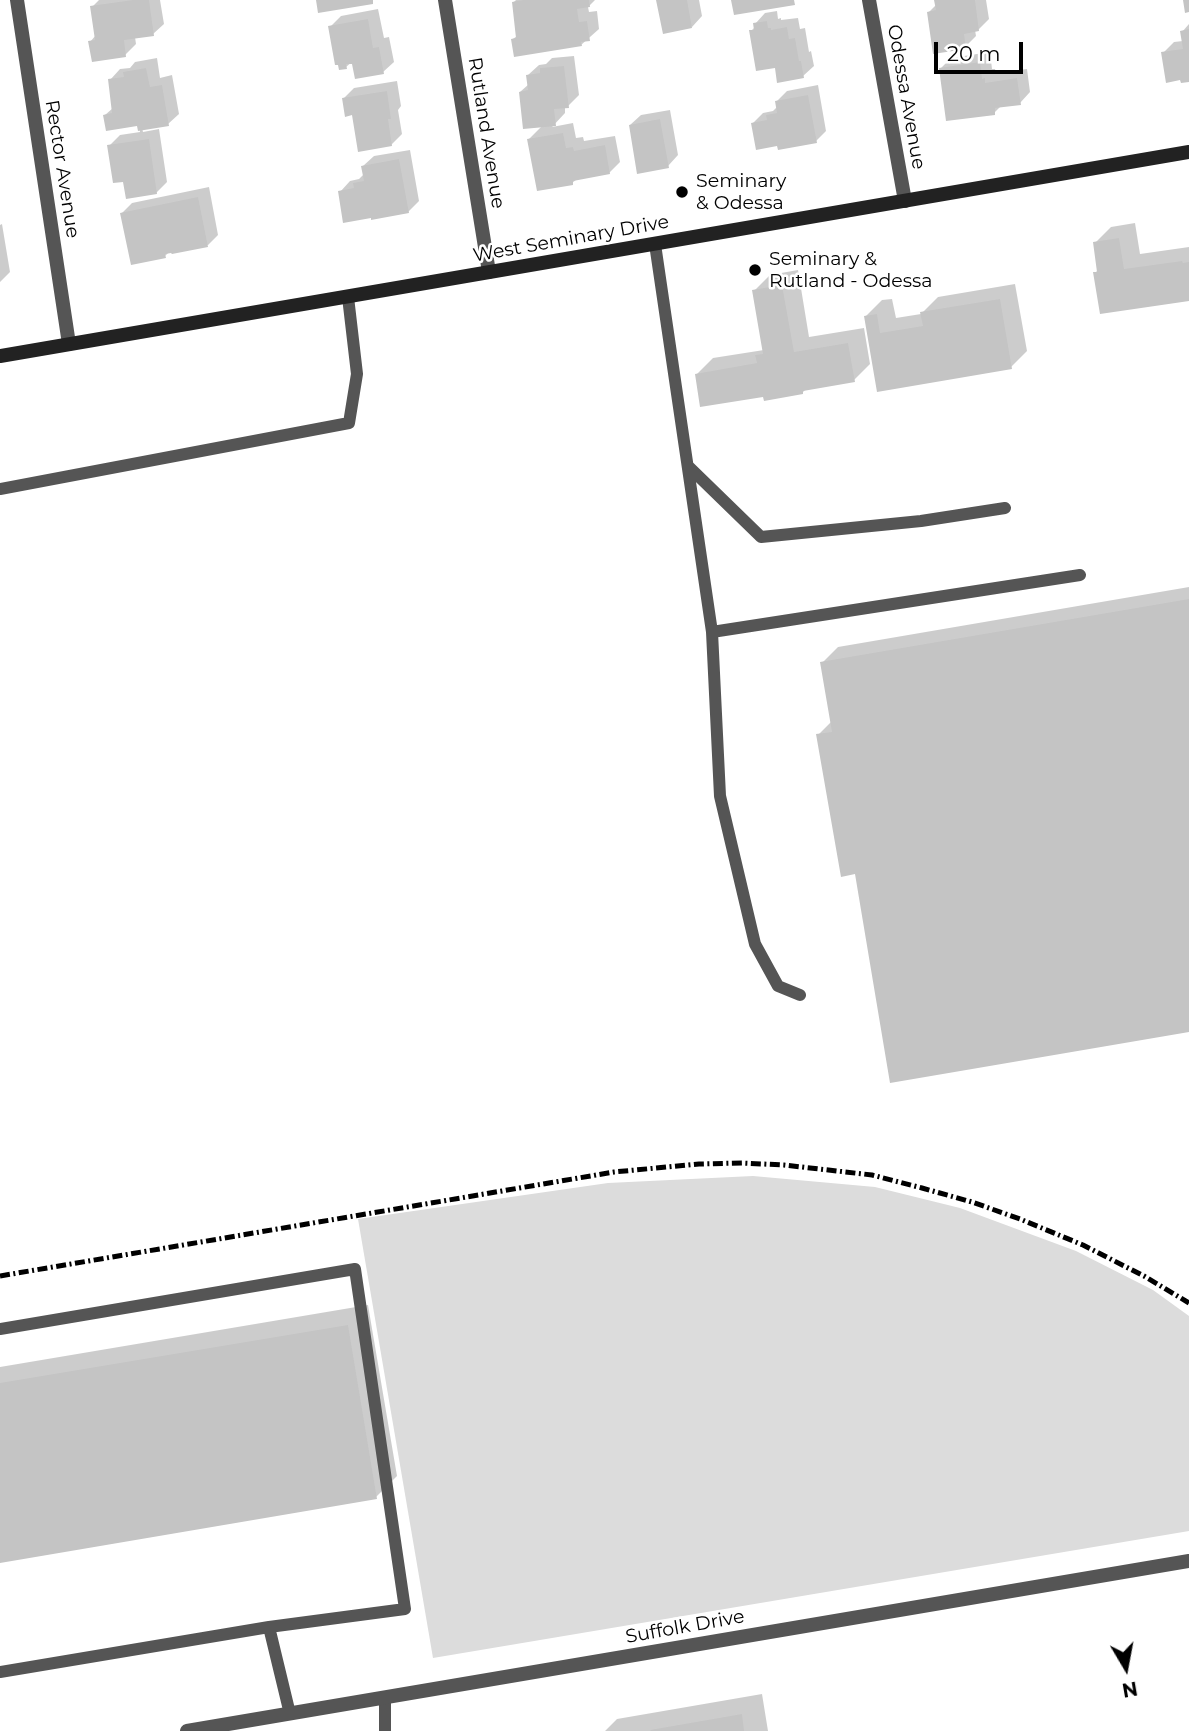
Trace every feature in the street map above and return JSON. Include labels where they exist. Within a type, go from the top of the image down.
[{"type":"main road","name":"West Seminary Drive","points":[[0,356],[1189,152]]},
{"type":"street","name":"Rector Avenue","points":[[17,0],[69,344]]},
{"type":"street","name":"Rutland Avenue","points":[[444,0],[489,272]]},
{"type":"street","name":"Odessa Avenue","points":[[869,0],[905,201]]},
{"type":"street","name":"Suffolk Drive","points":[[187,1731],[1189,1561]]},
{"type":"lane","points":[[655,244],[712,632],[720,796],[755,944],[778,986],[800,996]]},
{"type":"lane","points":[[0,489],[349,423],[357,374],[348,297]]},
{"type":"lane","points":[[688,466],[761,537],[920,521],[1004,508]]},
{"type":"lane","points":[[712,632],[1080,575]]},
{"type":"lane","points":[[0,1329],[355,1269],[405,1609],[269,1627],[0,1672]]},
{"type":"lane","points":[[269,1627],[290,1714]]},
{"type":"lane","points":[[385,1698],[385,1731]]},
{"type":"shaded area","points":[[753,1176],[875,1187],[960,1208],[1076,1251],[1153,1290],[1189,1316],[1189,1531],[433,1658],[358,1219],[608,1183]]},
{"type":"building","points":[[149,0],[154,36],[124,40],[126,57],[92,62],[88,41],[95,40],[90,6]]},
{"type":"building","points":[[316,0],[373,0],[373,4],[318,13]]},
{"type":"building","points":[[589,0],[590,7],[577,9],[579,22],[587,21],[590,41],[581,42],[582,46],[514,57],[511,39],[516,38],[512,2]]},
{"type":"building","points":[[656,0],[687,0],[692,28],[663,34]]},
{"type":"building","points":[[731,0],[794,0],[795,5],[734,15]]},
{"type":"building","points":[[934,0],[975,0],[979,31],[964,34],[966,49],[933,54],[927,12],[936,10]]},
{"type":"building","points":[[1183,0],[1189,0],[1189,12],[1185,13]]},
{"type":"building","points":[[368,19],[373,48],[379,47],[384,74],[355,79],[352,64],[346,64],[347,69],[339,70],[338,65],[335,65],[328,26]]},
{"type":"building","points":[[767,21],[771,30],[787,27],[789,39],[795,38],[804,78],[777,83],[775,68],[756,71],[749,30],[754,30],[753,23]]},
{"type":"building","points":[[1189,29],[1189,82],[1181,83],[1180,80],[1166,83],[1161,52],[1183,49],[1180,31]]},
{"type":"building","points":[[980,62],[985,83],[1017,78],[1021,105],[995,108],[995,115],[946,121],[939,68]]},
{"type":"building","points":[[564,66],[569,108],[554,109],[556,126],[523,129],[519,92],[528,90],[526,75],[540,73],[540,68]]},
{"type":"building","points":[[146,68],[150,87],[162,85],[169,126],[138,131],[137,126],[106,131],[103,115],[112,113],[108,79],[124,77],[123,72]]},
{"type":"building","points":[[387,91],[392,146],[358,152],[352,115],[345,117],[342,98]]},
{"type":"building","points":[[808,95],[817,143],[778,150],[777,146],[756,150],[751,123],[767,120],[766,115],[777,113],[775,101]]},
{"type":"building","points":[[660,119],[669,168],[637,174],[629,125]]},
{"type":"building","points":[[563,133],[566,148],[573,147],[574,151],[605,145],[610,174],[573,181],[573,185],[537,191],[527,139]]},
{"type":"building","points":[[149,139],[157,194],[126,199],[123,182],[113,183],[107,145]]},
{"type":"building","points":[[399,159],[409,213],[343,223],[338,191],[354,188],[353,183],[364,181],[361,166]]},
{"type":"building","points":[[198,197],[208,247],[165,254],[166,258],[131,265],[120,213]]},
{"type":"building","points":[[1119,238],[1124,269],[1189,262],[1189,301],[1100,314],[1093,272],[1097,272],[1093,242]]},
{"type":"building","points":[[782,285],[794,352],[848,343],[855,382],[764,401],[763,397],[700,407],[695,374],[757,363],[755,355],[763,354],[752,290]]},
{"type":"building","points":[[1000,299],[1012,369],[877,392],[864,316],[877,314],[880,333],[923,326],[920,312]]},
{"type":"building","points":[[1189,599],[1189,1032],[890,1083],[855,874],[841,877],[816,734],[832,732],[820,662]]},
{"type":"building","points":[[348,1325],[377,1499],[0,1563],[0,1383]]},
{"type":"building","points":[[742,1714],[744,1731],[650,1730]]},
{"type":"railway","points":[[0,1276],[614,1172],[742,1163],[872,1175],[972,1202],[1083,1245],[1189,1303]]},
{"type":"place","name":"Seminary & Odessa","points":[[682,192]]},
{"type":"place","name":"Seminary & Rutland - Odessa","points":[[755,270]]}]
